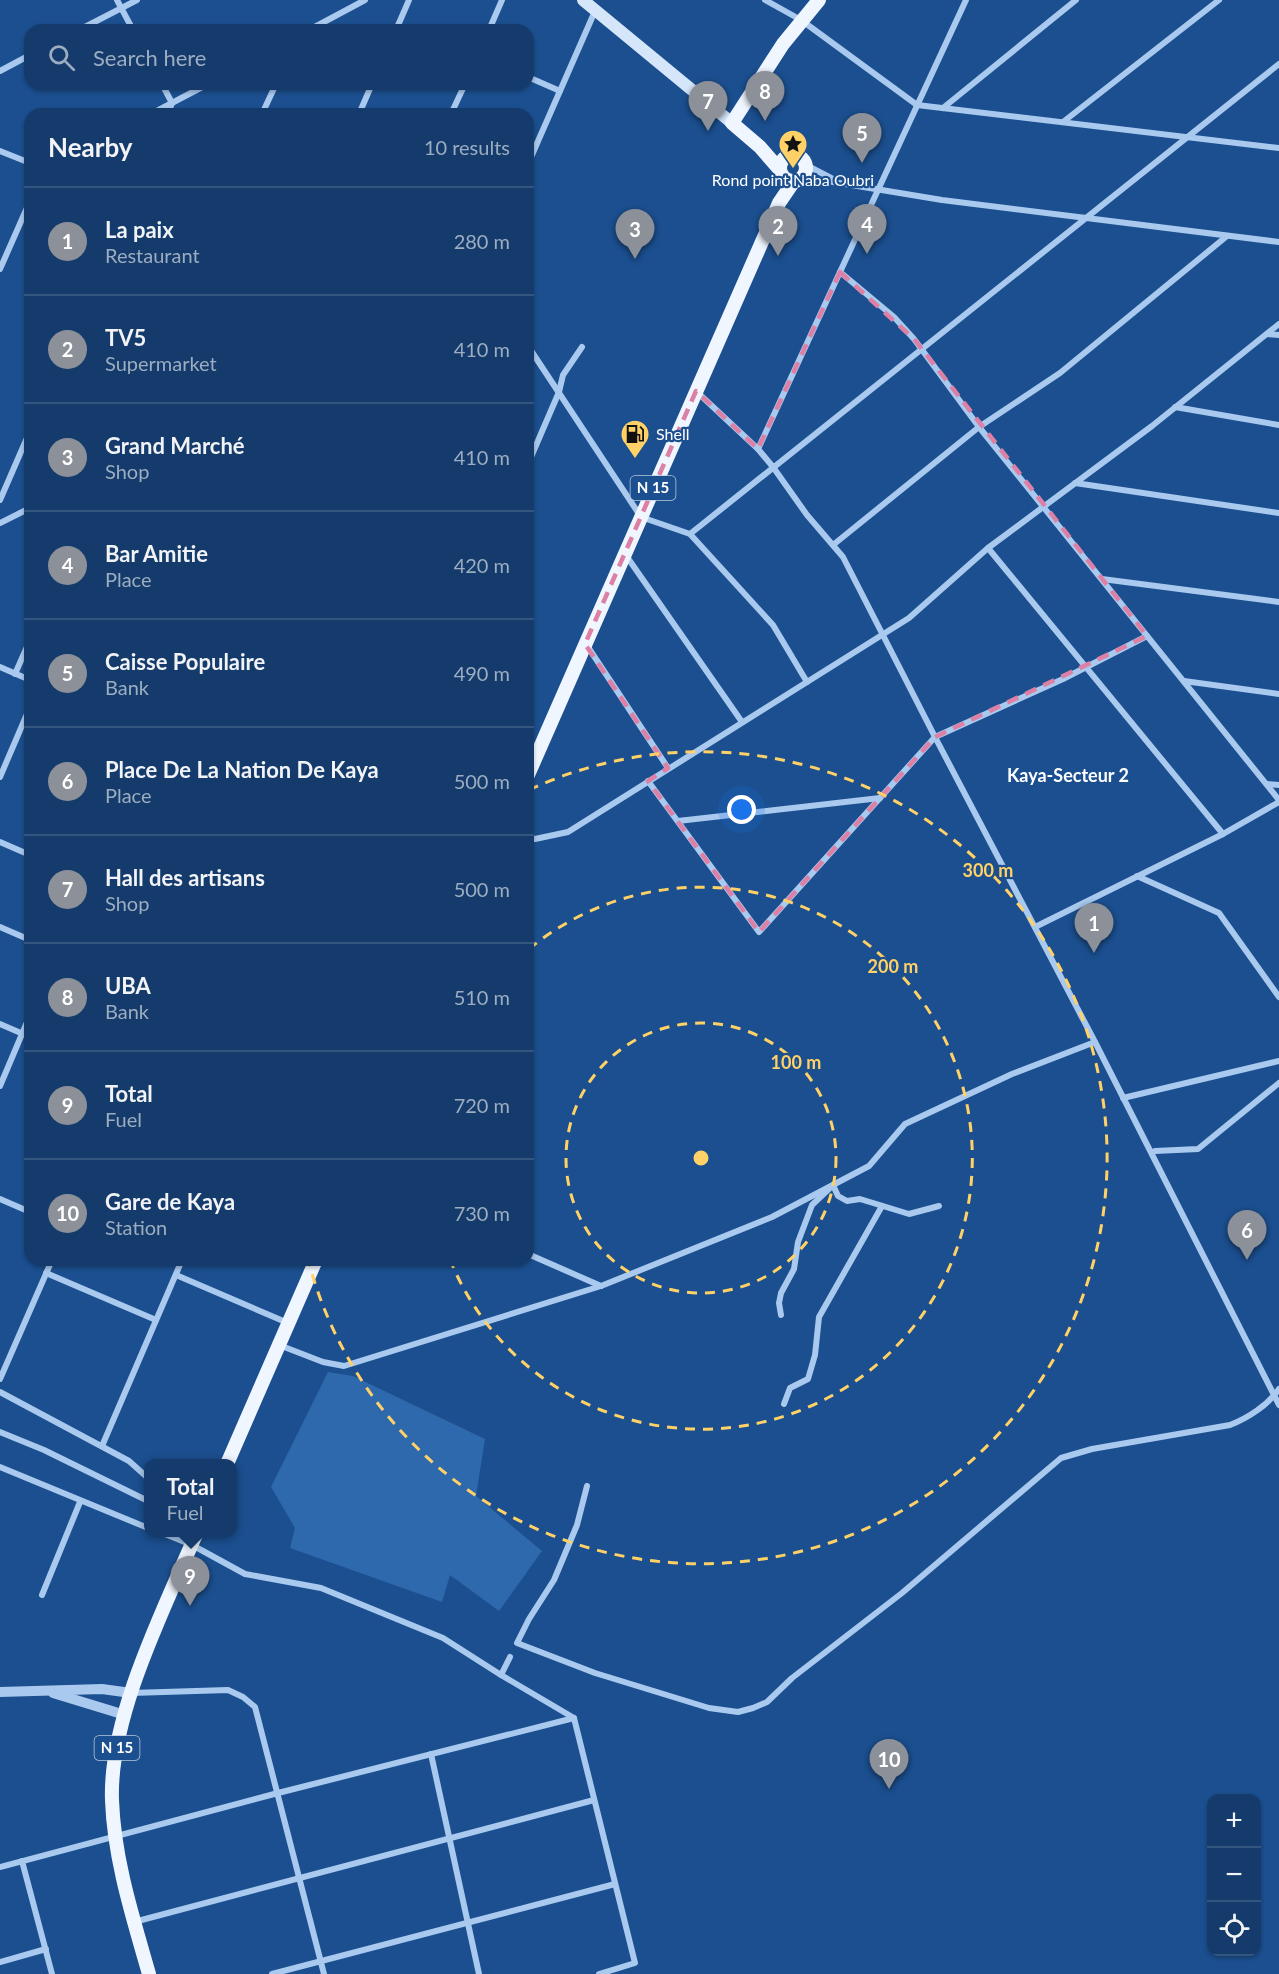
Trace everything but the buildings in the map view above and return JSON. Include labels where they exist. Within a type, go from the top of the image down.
[{"type":"main road","points":[[583,0],[595,11],[732,123],[760,147],[793,174],[804,159],[792,154],[786,156],[760,147]]},
{"type":"main road","points":[[732,123],[769,64],[801,20],[819,0]]},
{"type":"main road","name":"N 15","points":[[534,761],[793,174],[780,165],[786,156]]},
{"type":"main road","points":[[229,1459],[313,1266]]},
{"type":"main road","name":"N 15","points":[[149,1974],[134,1922],[115,1837],[112,1771],[131,1693],[194,1539]]},
{"type":"street","points":[[117,0],[130,24]]},
{"type":"street","points":[[91,24],[137,0]]},
{"type":"street","points":[[320,24],[365,0]]},
{"type":"street","points":[[399,24],[409,0]]},
{"type":"street","points":[[492,24],[502,0]]},
{"type":"street","points":[[765,0],[801,20],[917,105],[1279,148]]},
{"type":"street","points":[[758,449],[966,0]]},
{"type":"street","points":[[943,108],[1076,0]]},
{"type":"street","points":[[1063,122],[1219,0]]},
{"type":"street","points":[[534,150],[595,11]]},
{"type":"street","points":[[0,71],[24,58]]},
{"type":"street","points":[[690,534],[1279,64]]},
{"type":"street","points":[[534,79],[560,91]]},
{"type":"street","points":[[165,90],[172,103],[170,108]]},
{"type":"street","points":[[162,108],[197,90]]},
{"type":"street","points":[[265,108],[273,90]]},
{"type":"street","points":[[362,108],[369,90]]},
{"type":"street","points":[[454,108],[462,90]]},
{"type":"street","points":[[0,151],[24,161]]},
{"type":"street","points":[[793,174],[839,182]]},
{"type":"street","points":[[793,174],[878,190],[1279,242]]},
{"type":"street","points":[[0,269],[24,215]]},
{"type":"street","points":[[833,545],[979,427],[1060,373],[1227,236]]},
{"type":"street","points":[[840,272],[894,317],[921,348],[979,427],[1279,801],[1223,834],[1035,927]]},
{"type":"street","points":[[534,839],[568,832],[909,618],[988,548],[1175,407],[1279,324]]},
{"type":"street","points":[[1267,334],[1279,335]]},
{"type":"street","points":[[534,450],[559,392],[563,375],[582,347]]},
{"type":"street","points":[[534,355],[640,517],[690,534],[773,625],[807,682]]},
{"type":"street","points":[[696,391],[758,449],[807,515],[843,557],[1095,1042],[1279,1406]]},
{"type":"street","points":[[1175,407],[1279,424]]},
{"type":"street","points":[[0,500],[24,445]]},
{"type":"street","points":[[1075,483],[1279,513]]},
{"type":"street","points":[[0,523],[24,511]]},
{"type":"street","points":[[988,548],[1223,834]]},
{"type":"street","points":[[624,554],[742,722]]},
{"type":"street","points":[[1102,579],[1279,602]]},
{"type":"street","points":[[648,781],[759,932],[935,737],[1148,636]]},
{"type":"street","points":[[585,644],[668,768]]},
{"type":"street","points":[[15,674],[24,654]]},
{"type":"street","points":[[0,667],[24,678]]},
{"type":"street","points":[[1184,681],[1279,694]]},
{"type":"street","points":[[0,777],[24,721]]},
{"type":"street","points":[[1267,784],[1279,785]]},
{"type":"street","points":[[678,821],[880,798]]},
{"type":"street","points":[[0,842],[24,852]]},
{"type":"street","points":[[1137,876],[1219,913],[1279,997]]},
{"type":"street","points":[[0,927],[24,937]]},
{"type":"street","points":[[0,1024],[22,1034]]},
{"type":"street","points":[[0,1086],[24,1029]]},
{"type":"street","points":[[279,1345],[323,1362],[344,1366],[601,1286],[772,1217],[869,1166],[905,1124],[1012,1074],[1095,1042]]},
{"type":"street","points":[[1123,1098],[1279,1060]]},
{"type":"street","points":[[1155,1151],[1198,1149],[1279,1083]]},
{"type":"street","points":[[833,1185],[838,1196],[847,1201],[860,1199],[909,1214],[939,1206]]},
{"type":"street","points":[[781,1315],[779,1303],[781,1293],[794,1269],[798,1242],[812,1205],[833,1185]]},
{"type":"street","points":[[0,1199],[24,1209]]},
{"type":"street","points":[[784,1404],[790,1388],[808,1379],[815,1355],[819,1317],[882,1206]]},
{"type":"street","points":[[534,1257],[601,1286]]},
{"type":"street","points":[[0,1378],[49,1266]]},
{"type":"street","points":[[102,1446],[180,1266]]},
{"type":"street","points":[[46,1272],[156,1320]]},
{"type":"street","points":[[176,1275],[288,1324]]},
{"type":"street","points":[[587,1486],[577,1525],[554,1580],[529,1619],[517,1643],[595,1673],[709,1708],[738,1712],[767,1702],[792,1678],[902,1593],[1060,1458],[1092,1449],[1230,1425],[1249,1416],[1274,1396],[1279,1389]]},
{"type":"street","points":[[0,1392],[129,1461],[144,1474]]},
{"type":"street","points":[[0,1432],[44,1450],[144,1499]]},
{"type":"street","points":[[0,1467],[80,1502],[144,1526]]},
{"type":"street","points":[[42,1595],[80,1502]]},
{"type":"street","points":[[194,1539],[245,1574],[321,1588],[426,1630],[453,1643],[501,1675],[574,1718],[635,1963],[599,1974]]},
{"type":"street","points":[[501,1675],[510,1657]]},
{"type":"street","points":[[0,1692],[102,1689],[131,1693],[228,1690],[243,1697],[255,1707],[324,1974]]},
{"type":"street","points":[[47,1691],[125,1715]]},
{"type":"street","points":[[0,1867],[574,1718]]},
{"type":"street","points":[[431,1754],[479,1974]]},
{"type":"street","points":[[134,1922],[594,1800]]},
{"type":"street","points":[[22,1861],[52,1974]]},
{"type":"street","points":[[272,1974],[615,1884]]},
{"type":"street","points":[[0,1962],[46,1949]]},
{"type":"highlighted area","points":[[840,272],[914,339],[1147,636],[935,737],[759,932],[648,781],[668,768],[585,644],[696,391],[758,449]]},
{"type":"shaded area","points":[[328,1372],[353,1376],[485,1439],[476,1496],[542,1551],[499,1611],[450,1575],[442,1602],[290,1548],[295,1528],[271,1487]]},
{"type":"place","name":"UBA","points":[[765,121]]},
{"type":"place","name":"Hall des artisans","points":[[708,131]]},
{"type":"place","name":"Caisse Populaire","points":[[862,163]]},
{"type":"place","name":"Rond point Naba Oubri","points":[[793,170]]},
{"type":"place","name":"Bar Amitie","points":[[867,254]]},
{"type":"place","name":"TV5","points":[[778,256]]},
{"type":"place","name":"Grand Marché","points":[[635,259]]},
{"type":"place","name":"Shell","points":[[635,460]]},
{"type":"place","name":"La paix","points":[[1094,953]]},
{"type":"place","name":"Place De La Nation De Kaya","points":[[1247,1260]]},
{"type":"place","name":"Total","points":[[190,1606]]},
{"type":"place","name":"Gare de Kaya","points":[[889,1789]]},
{"type":"district","name":"Kaya-Secteur 2","points":[[1068,776]]}]
